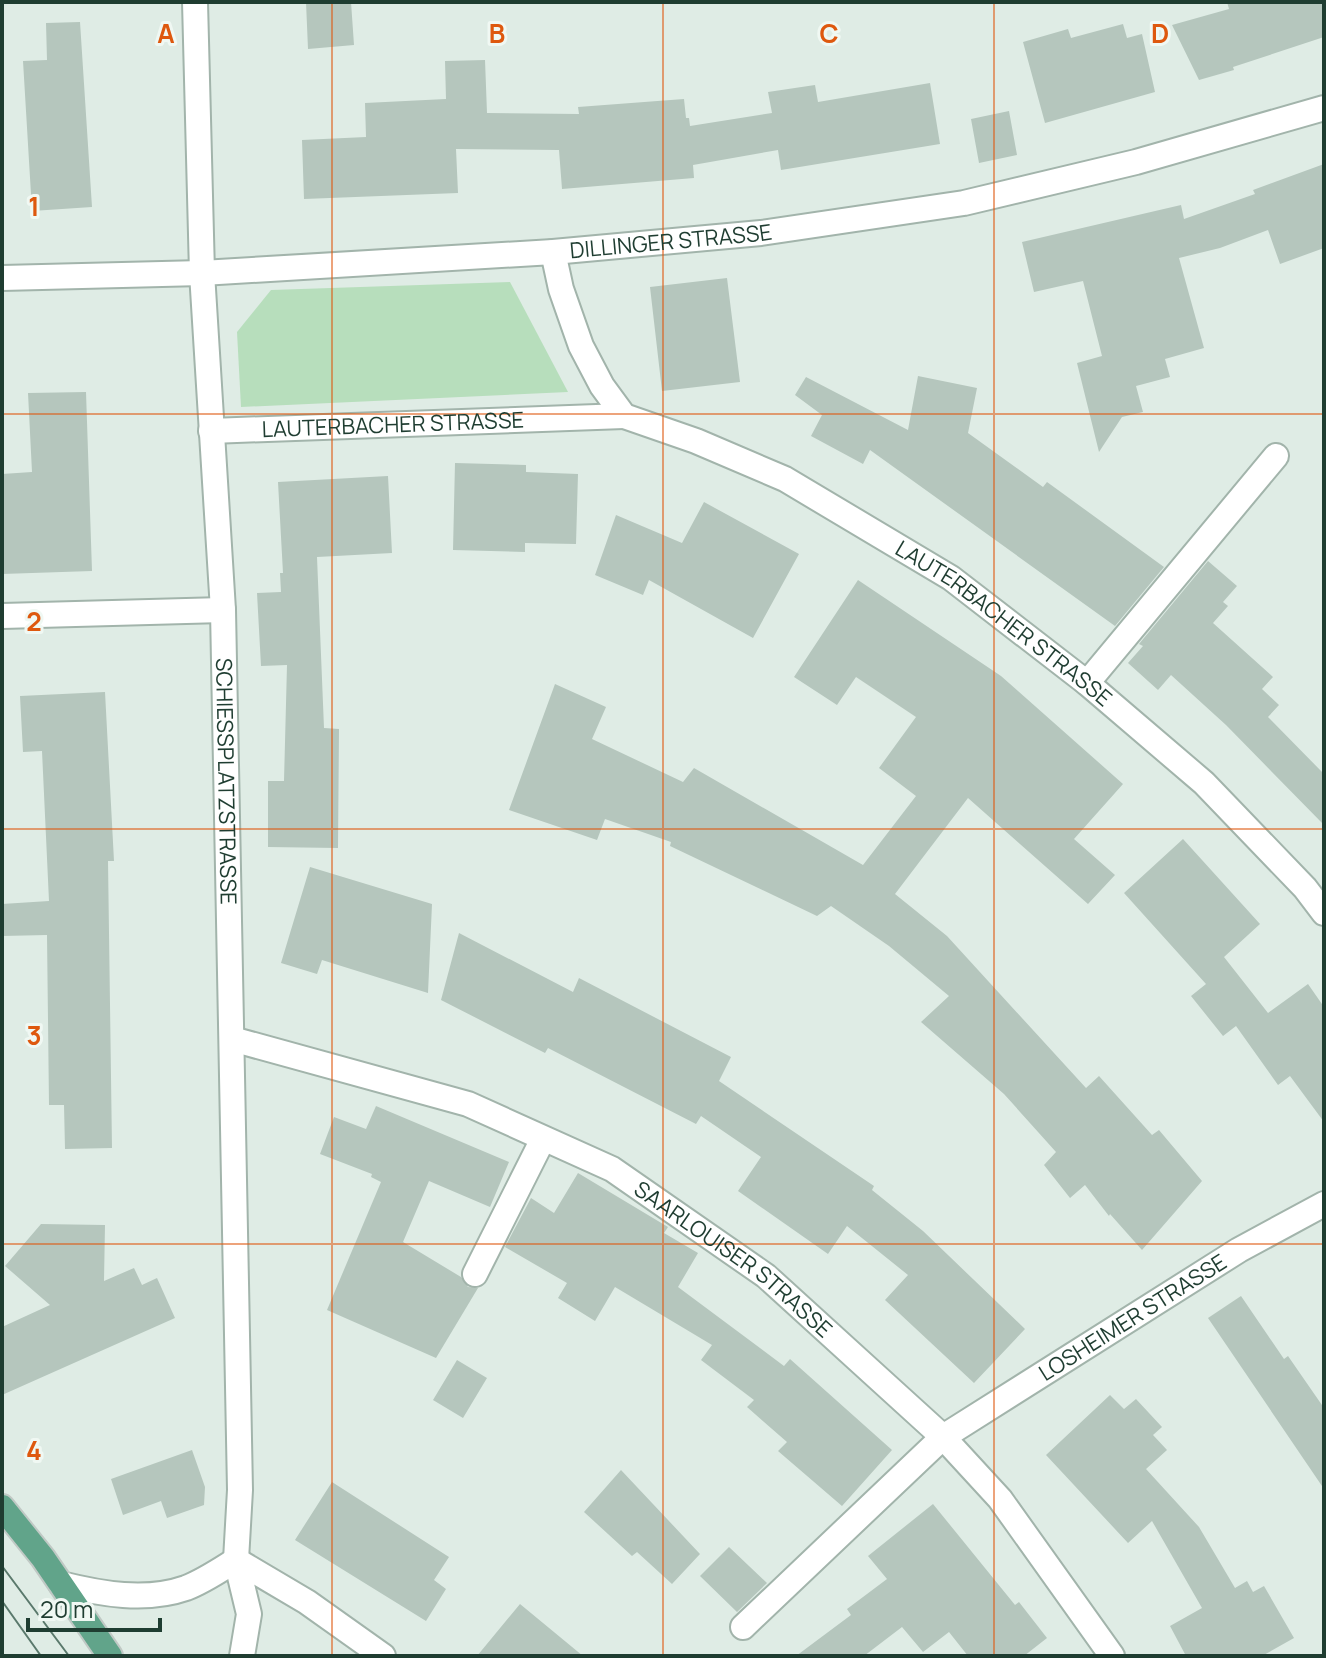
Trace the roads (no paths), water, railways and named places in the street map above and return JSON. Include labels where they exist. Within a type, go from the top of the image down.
[{"type":"main road","points":[[2,1507],[61,1584],[110,1656]]},
{"type":"street","name":"SCHIESSPLATZSTRASSE","points":[[195,2],[202,273],[223,610],[240,1490],[236,1560],[249,1614],[242,1656]]},
{"type":"street","name":"DILLINGER STRASSE","points":[[2,278],[202,273],[553,252],[761,233],[964,203],[1136,162],[1324,108]]},
{"type":"street","points":[[553,252],[561,289],[581,346],[602,386],[624,416]]},
{"type":"street","name":"LAUTERBACHER STRASSE","points":[[211,431],[624,416],[696,441],[785,479],[951,578],[1087,683],[1204,783],[1305,888],[1324,913]]},
{"type":"street","points":[[1087,683],[1276,456]]},
{"type":"street","points":[[2,616],[223,610]]},
{"type":"street","name":"SAARLOUISER STRASSE","points":[[232,1039],[468,1104],[612,1169],[766,1276],[943,1437],[1000,1499],[1112,1656]]},
{"type":"street","points":[[475,1274],[543,1139]]},
{"type":"street","name":"LOSHEIMER STRASSE","points":[[743,1627],[943,1437],[1239,1250],[1324,1204]]},
{"type":"street","points":[[61,1584],[120,1595],[168,1593],[204,1580],[236,1560],[307,1602],[383,1656]]},
{"type":"tram line","points":[[2,1566],[69,1656]]},
{"type":"tram line","points":[[2,1601],[41,1656]]}]
